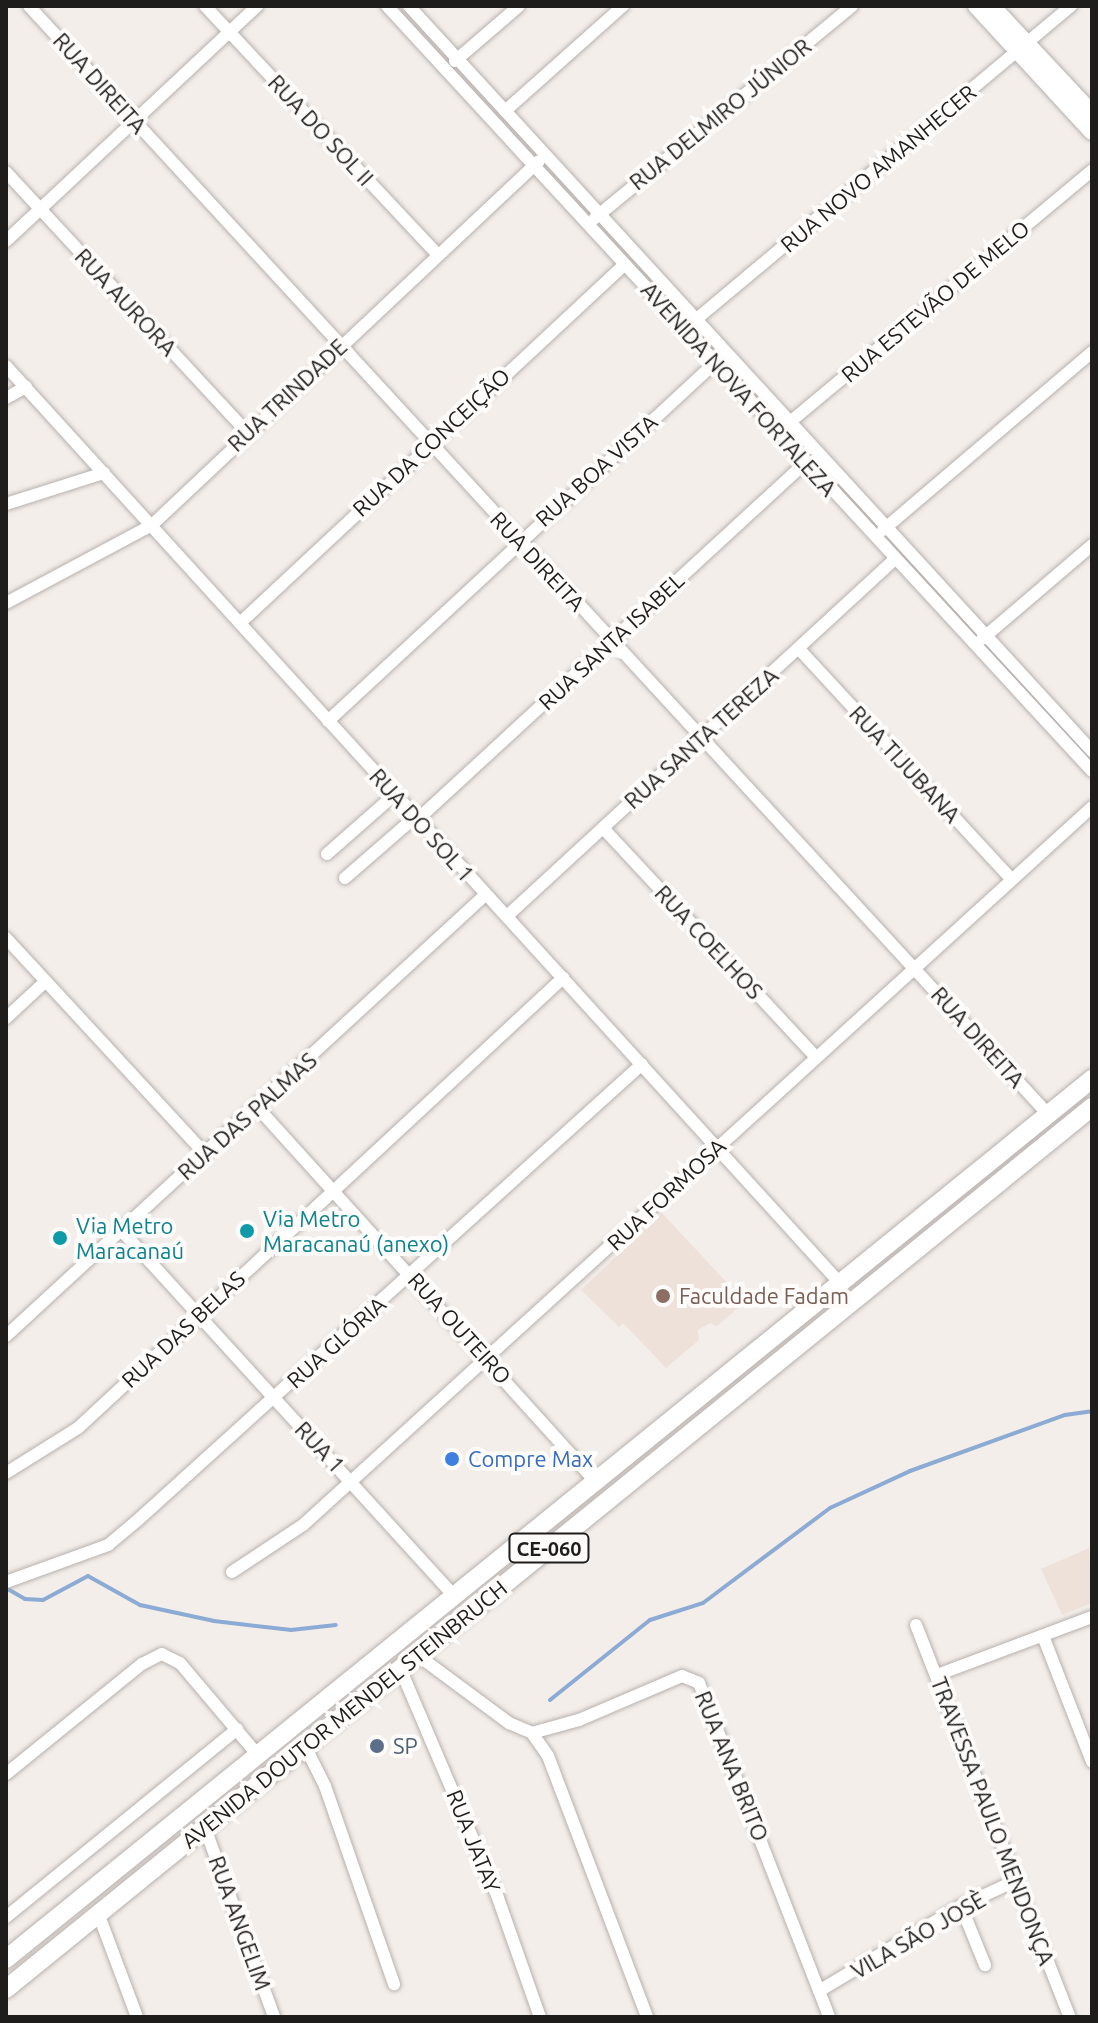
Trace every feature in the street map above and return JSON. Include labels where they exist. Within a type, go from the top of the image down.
[{"type":"highway","name":"AVENIDA DOUTOR MENDEL STEINBRUCH","points":[[6,1959],[1092,1079]]},
{"type":"highway","name":"AVENIDA DOUTOR MENDEL STEINBRUCH","points":[[6,1989],[416,1654],[1090,1112]]},
{"type":"main road","points":[[976,6],[1092,113]]},
{"type":"main road","points":[[992,6],[1092,132]]},
{"type":"street","name":"RUA DIREITA","points":[[29,6],[1048,1114]]},
{"type":"street","name":"RUA DO SOL II","points":[[205,6],[437,254]]},
{"type":"street","points":[[6,241],[257,6]]},
{"type":"street","name":"AVENIDA NOVA FORTALEZA","points":[[387,6],[1092,771]]},
{"type":"street","points":[[398,18],[411,6]]},
{"type":"street","name":"AVENIDA NOVA FORTALEZA","points":[[411,6],[790,422],[988,633],[1092,751]]},
{"type":"street","points":[[446,69],[519,6]]},
{"type":"street","points":[[505,111],[623,6]]},
{"type":"street","name":"RUA DELMIRO JÚNIOR","points":[[588,224],[852,6]]},
{"type":"street","name":"RUA NOVO AMANHECER","points":[[684,330],[1071,6]]},
{"type":"street","name":"RUA TRINDADE","points":[[6,603],[152,525],[246,431],[546,155]]},
{"type":"street","name":"RUA ESTEVÃO DE MELO","points":[[778,432],[1092,170]]},
{"type":"street","name":"RUA AURORA","points":[[6,172],[246,431]]},
{"type":"street","name":"RUA DA CONCEIÇÃO","points":[[240,623],[429,442],[625,264]]},
{"type":"street","name":"RUA BOA VISTA","points":[[328,721],[519,541],[727,352]]},
{"type":"street","points":[[874,537],[1092,352]]},
{"type":"street","name":"RUA DO SOL 1","points":[[6,366],[839,1282]]},
{"type":"street","points":[[6,398],[26,387]]},
{"type":"street","name":"RUA SANTA ISABEL","points":[[345,878],[415,819],[805,463]]},
{"type":"street","points":[[6,504],[104,473]]},
{"type":"street","points":[[976,644],[1092,545]]},
{"type":"street","name":"RUA SANTA TEREZA","points":[[507,916],[895,559]]},
{"type":"street","name":"RUA TIJUBANA","points":[[799,649],[1011,879]]},
{"type":"street","points":[[327,854],[394,795]]},
{"type":"street","name":"RUA FORMOSA","points":[[232,1572],[283,1541],[488,1360],[815,1056],[1092,807]]},
{"type":"street","name":"RUA COELHOS","points":[[603,828],[815,1056]]},
{"type":"street","name":"RUA DAS PALMAS","points":[[6,1336],[258,1108],[485,895]]},
{"type":"street","points":[[6,938],[205,1154]]},
{"type":"street","name":"RUA DAS BELAS","points":[[6,1473],[78,1428],[197,1314],[563,978]]},
{"type":"street","points":[[6,1018],[46,981]]},
{"type":"street","name":"RUA GLÓRIA","points":[[6,1582],[108,1545],[642,1064]]},
{"type":"street","name":"RUA OUTEIRO","points":[[258,1108],[412,1274],[594,1480]]},
{"type":"street","name":"RUA 1","points":[[122,1231],[453,1595]]},
{"type":"street","points":[[937,1675],[1092,1617]]},
{"type":"street","name":"TRAVESSA PAULO MENDONÇA","points":[[916,1625],[1070,2017]]},
{"type":"street","points":[[1043,1636],[1092,1762]]},
{"type":"street","points":[[6,1774],[142,1664],[162,1654],[180,1663],[257,1754]]},
{"type":"street","points":[[416,1654],[532,1733],[562,1785],[647,2017]]},
{"type":"street","name":"RUA JATAY","points":[[400,1668],[498,1898],[538,2016]]},
{"type":"street","name":"RUA ANA BRITO","points":[[532,1733],[579,1720],[682,1676],[699,1683],[829,2017]]},
{"type":"street","points":[[6,1917],[237,1729]]},
{"type":"street","points":[[305,1746],[325,1786],[394,1984]]},
{"type":"street","name":"RUA ANGELIM","points":[[205,1828],[274,2017]]},
{"type":"street","name":"VILA SÃO JOSÈ","points":[[819,1991],[961,1906],[1017,1880]]},
{"type":"street","points":[[961,1906],[985,1965]]},
{"type":"street","points":[[98,1913],[137,2017]]},
{"type":"shaded area","name":"Faculdade Fadam","points":[[662,1213],[745,1302],[717,1326],[710,1323],[698,1330],[699,1340],[666,1368],[623,1323],[619,1327],[581,1290]]},
{"type":"shaded area","points":[[1089,1548],[1092,1603],[1062,1615],[1041,1569]]},
{"type":"waterway","points":[[550,1700],[650,1620],[703,1603],[830,1508],[910,1471],[1065,1415],[1092,1411]]},
{"type":"waterway","points":[[6,1588],[25,1599],[43,1600],[88,1576],[140,1605],[214,1621],[291,1630],[336,1625]]},
{"type":"place","name":"Via Metro Maracanaú (anexo)","points":[[247,1231]]},
{"type":"place","name":"Via Metro Maracanaú","points":[[60,1238]]},
{"type":"place","name":"Faculdade Fadam","points":[[663,1296]]},
{"type":"place","name":"Compre Max","points":[[452,1459]]},
{"type":"place","name":"SP","points":[[377,1746]]}]
